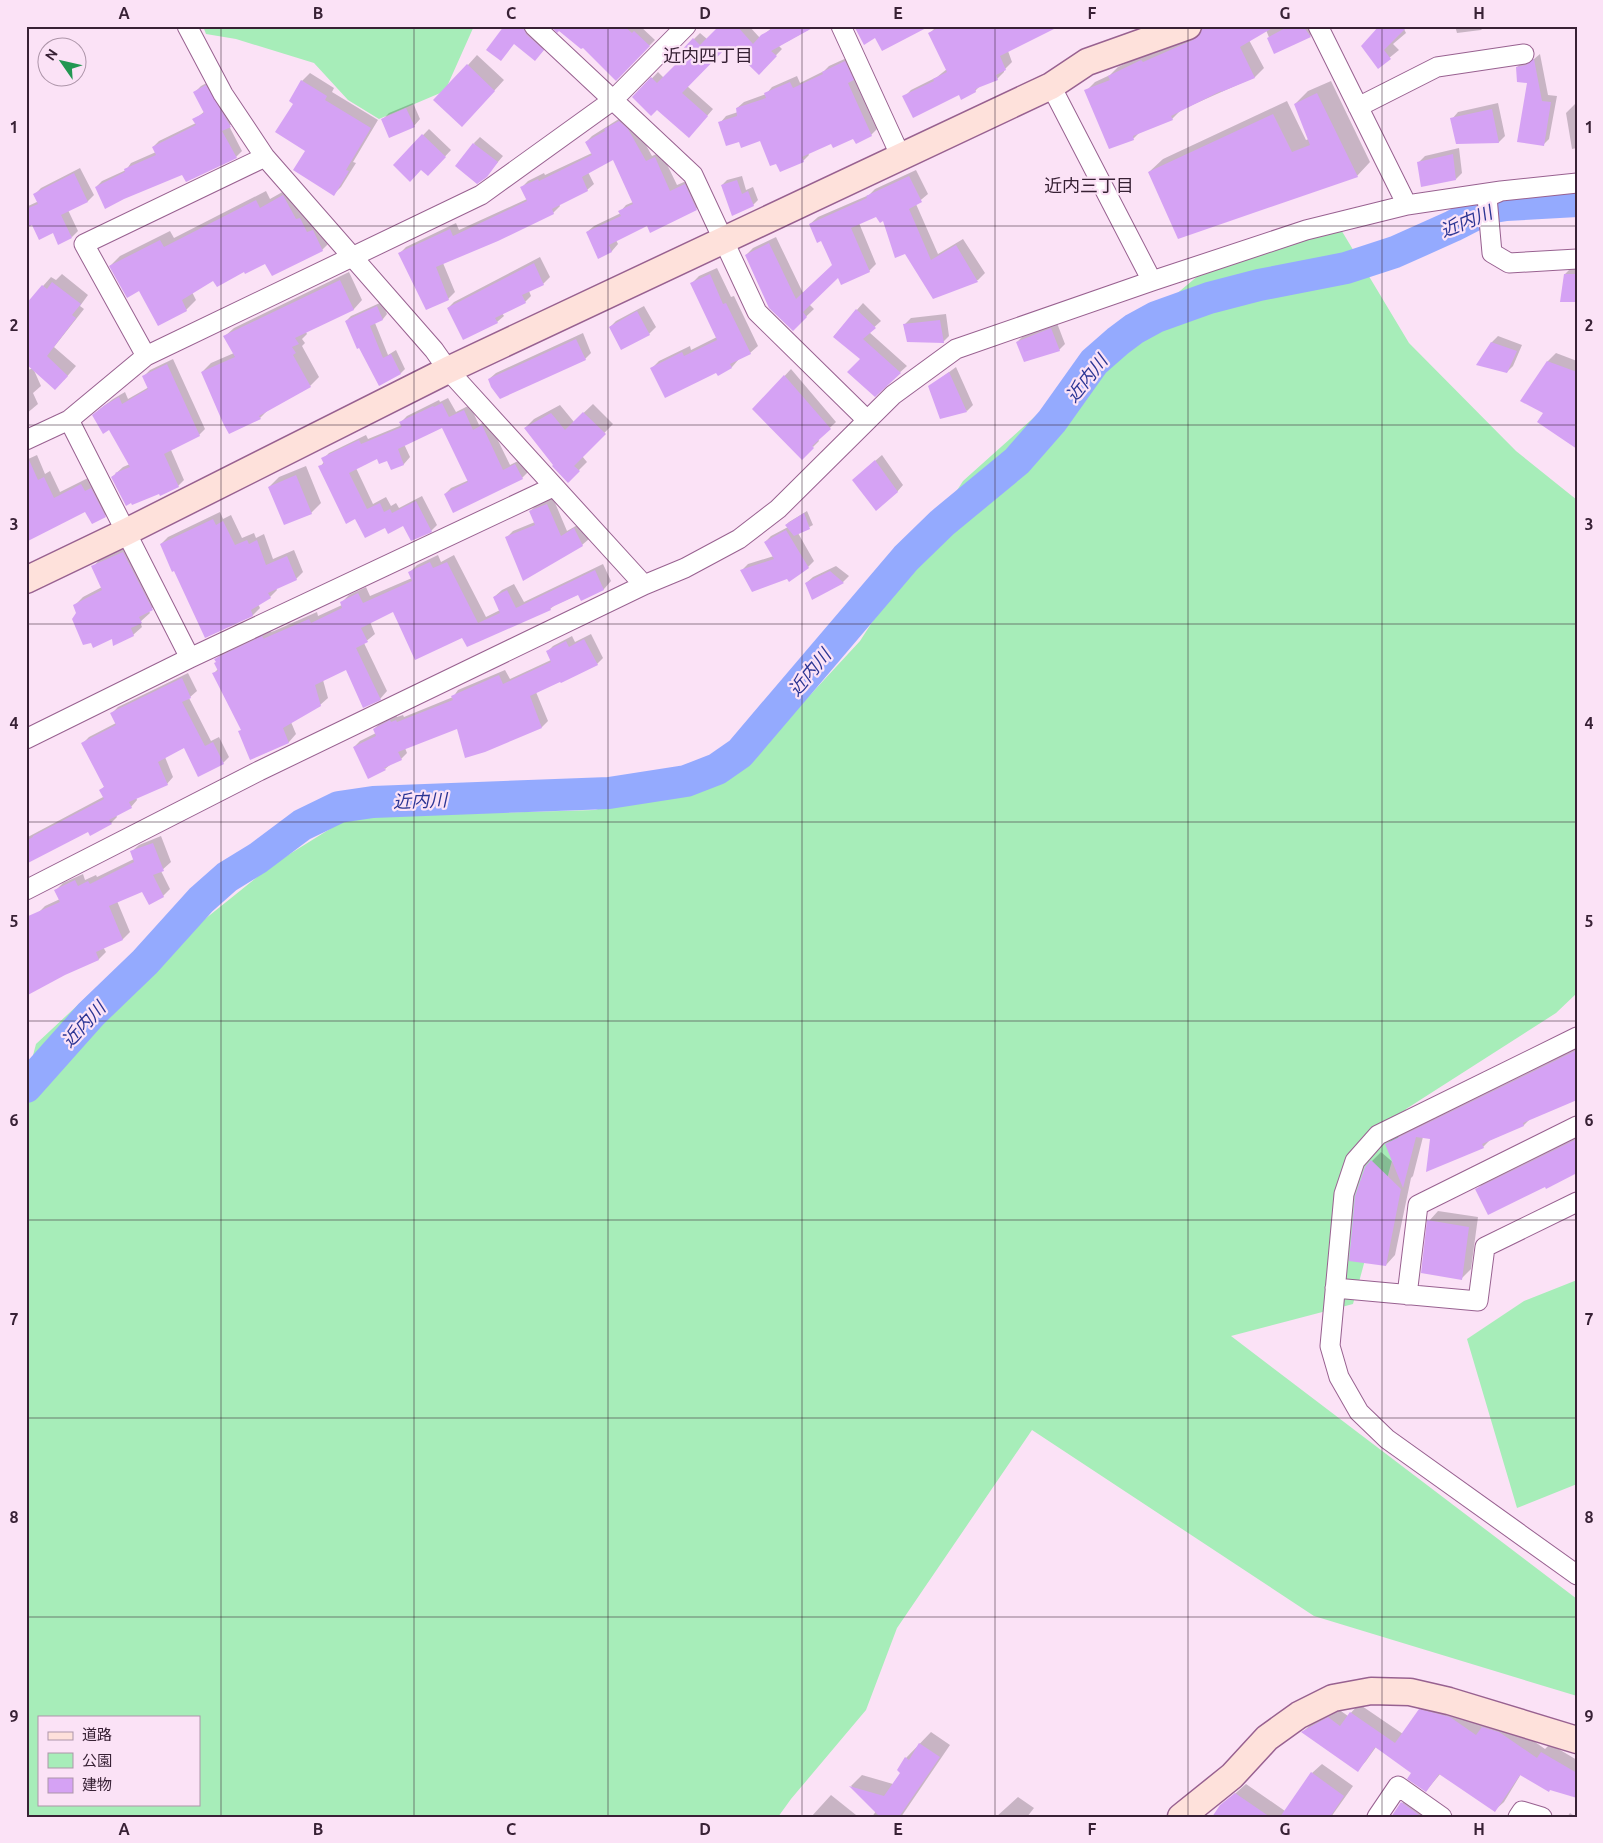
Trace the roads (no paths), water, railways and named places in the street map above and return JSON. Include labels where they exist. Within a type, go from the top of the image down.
[{"type":"street","points":[[187,26],[223,94],[266,157],[434,350],[448,370],[644,585]]},
{"type":"street","points":[[534,26],[693,175],[757,312],[867,420]]},
{"type":"street","points":[[26,440],[69,420],[146,356],[481,195],[614,100],[686,26]]},
{"type":"street","points":[[841,26],[901,157]]},
{"type":"street","points":[[26,580],[126,532],[448,370],[1051,86],[1087,62],[1188,26]]},
{"type":"street","points":[[1318,26],[1407,205]]},
{"type":"street","points":[[1358,107],[1437,67],[1524,54]]},
{"type":"street","points":[[1051,86],[1152,281]]},
{"type":"street","points":[[146,356],[84,244],[266,157]]},
{"type":"street","points":[[26,890],[259,771],[644,585],[685,568],[740,539],[778,509],[893,394],[956,349],[1306,230],[1407,205],[1577,183]]},
{"type":"street","points":[[1494,194],[1492,253],[1509,263],[1577,259]]},
{"type":"street","points":[[69,420],[190,658]]},
{"type":"street","points":[[26,739],[190,658],[553,487]]},
{"type":"street","points":[[1577,1037],[1378,1135],[1356,1162],[1344,1194],[1330,1346],[1339,1377],[1359,1412],[1388,1440],[1577,1576]]},
{"type":"street","points":[[1408,1294],[1418,1205],[1577,1126]]},
{"type":"street","points":[[1335,1288],[1478,1301],[1485,1247],[1577,1202]]},
{"type":"street","points":[[1181,1817],[1232,1776],[1266,1738],[1299,1715],[1333,1698],[1371,1691],[1410,1692],[1449,1701],[1577,1740]]},
{"type":"street","points":[[1377,1817],[1398,1786],[1442,1817]]},
{"type":"street","points":[[1518,1817],[1522,1811],[1542,1817]]},
{"type":"waterway","name":"近内川","points":[[26,1087],[91,1014],[145,962],[201,900],[227,877],[258,858],[302,825],[339,807],[373,802],[609,793],[686,781],[717,769],[740,753],[906,558],[942,523],[1017,461],[1052,421],[1094,362],[1134,329],[1156,317],[1209,298],[1259,285],[1346,268],[1395,252],[1488,208],[1506,205],[1577,201]]},
{"type":"district","name":"近内四丁目","points":[[708,55]]},
{"type":"district","name":"近内三丁目","points":[[1089,185]]}]
